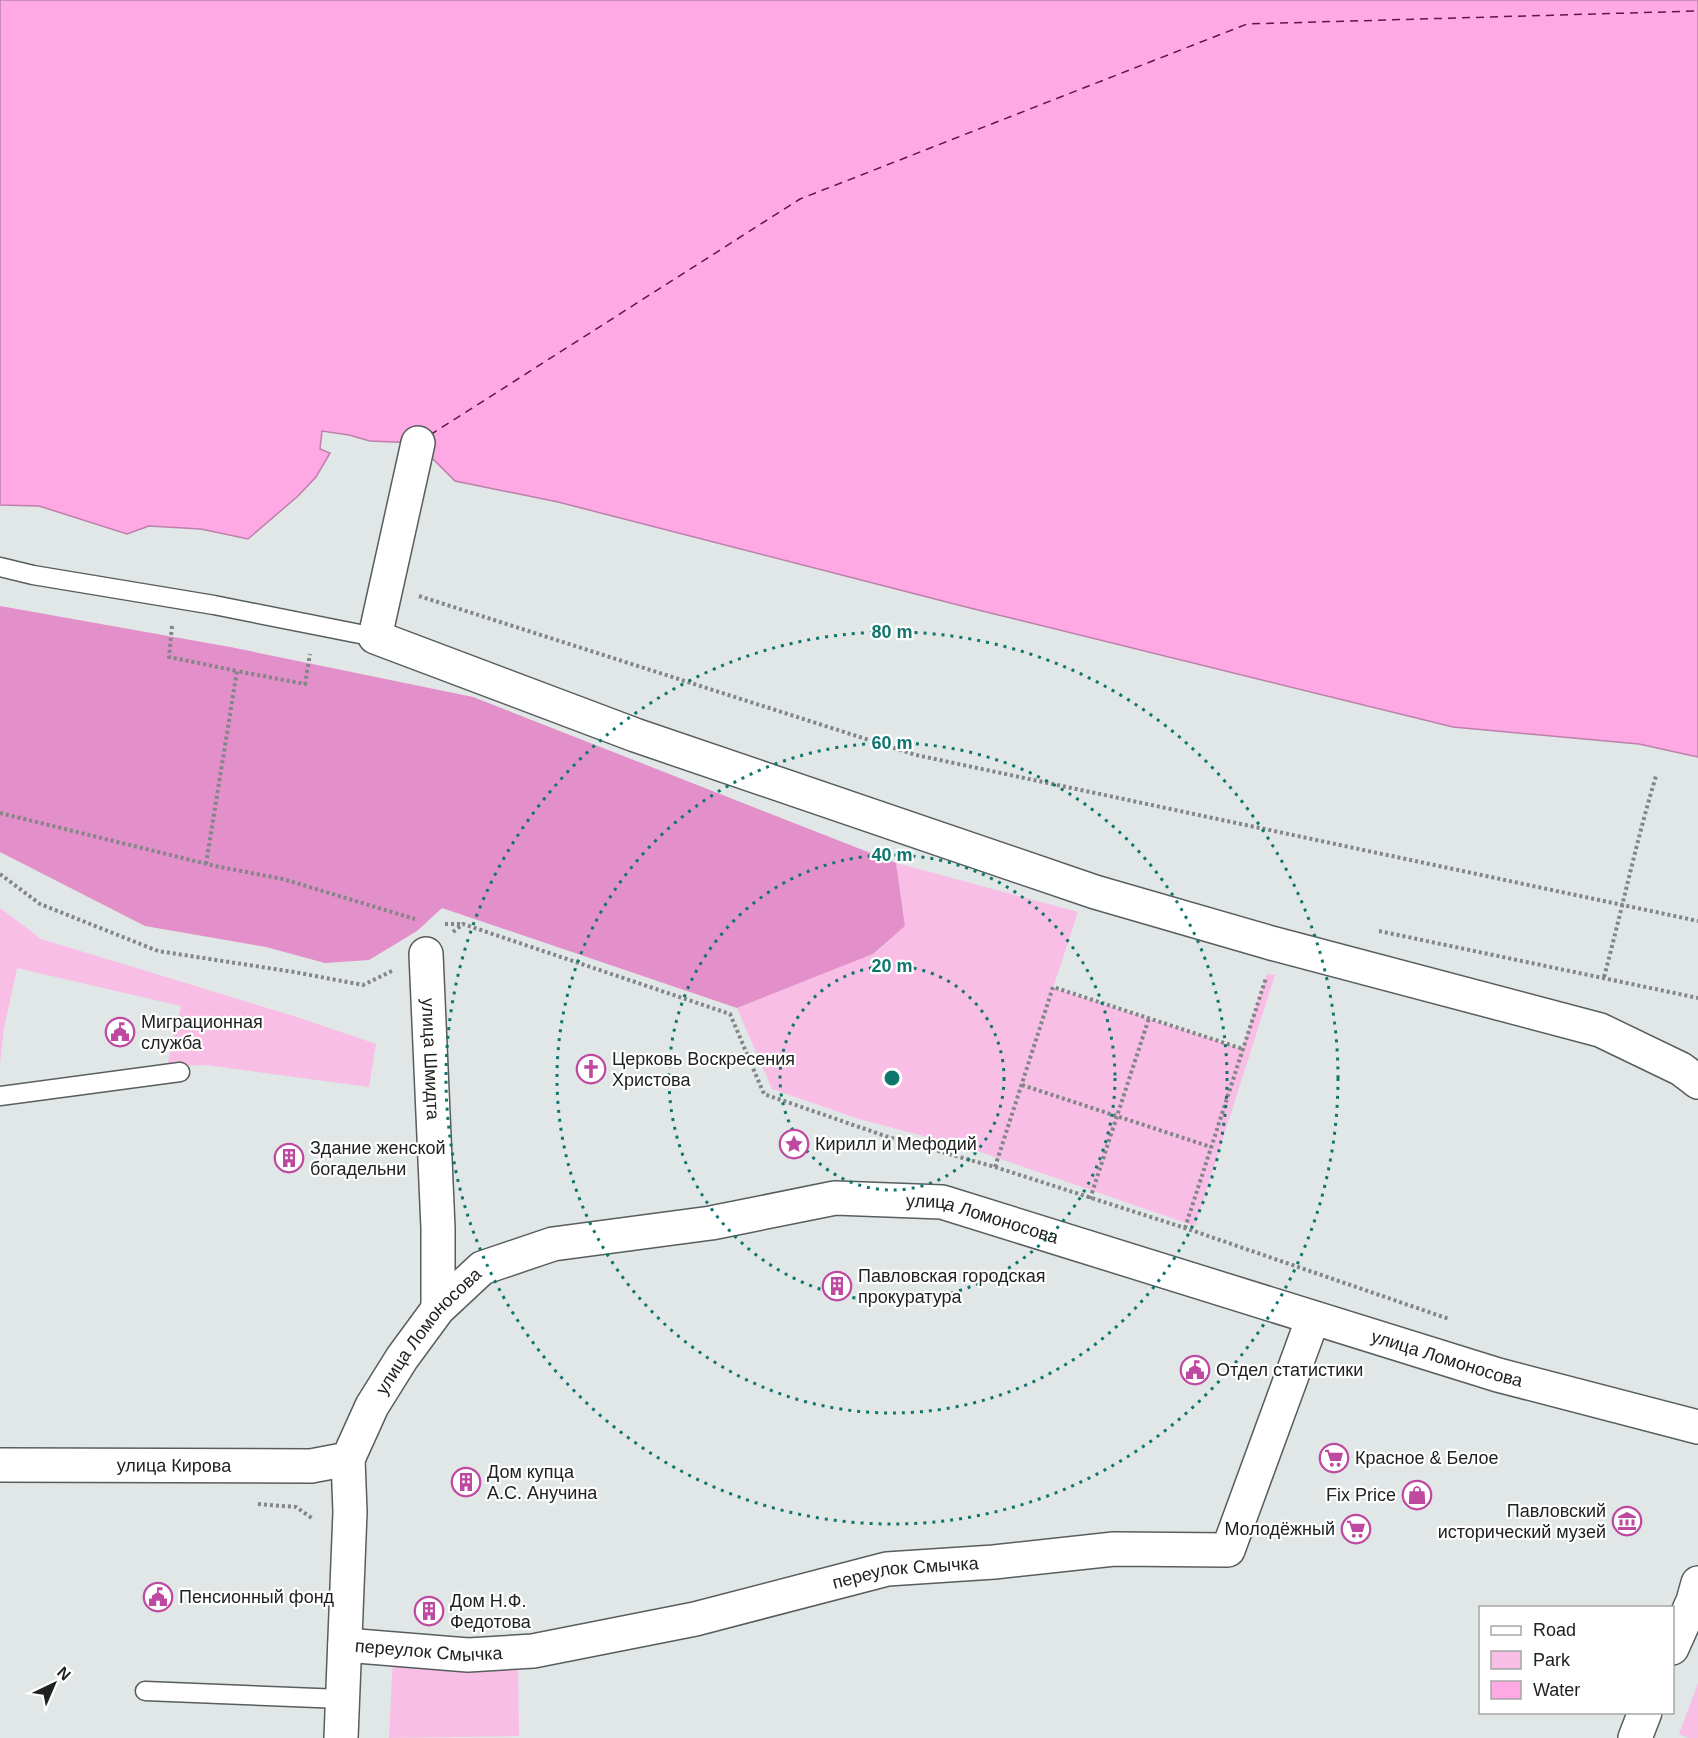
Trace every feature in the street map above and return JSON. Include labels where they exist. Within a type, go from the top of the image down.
[{"type":"street","points":[[418,443],[375,637],[635,735],[1095,892],[1271,943],[1600,1030],[1681,1069],[1698,1082]]},
{"type":"street","name":"улица Шмидта","points":[[426,954],[437,1217],[438,1309]]},
{"type":"street","name":"улица Ломоносова","points":[[348,1459],[372,1406],[402,1358],[438,1309],[482,1268],[552,1244],[711,1223],[835,1198],[942,1202],[1498,1375],[1698,1427]]},
{"type":"street","name":"переулок Смычка","points":[[345,1645],[468,1655],[533,1651],[695,1619],[887,1569],[994,1562],[1114,1548],[1228,1550],[1312,1318]]},
{"type":"street","points":[[341,1738],[350,1512],[348,1459]]},
{"type":"street","name":"улица Кирова","points":[[0,1465],[311,1466],[348,1459]]},
{"type":"street","points":[[1674,1644],[1693,1601],[1698,1582]]},
{"type":"street","points":[[1635,1738],[1645,1714]]},
{"type":"lane","points":[[0,567],[33,575],[214,605],[375,637]]},
{"type":"lane","points":[[0,1096],[180,1072]]},
{"type":"lane","points":[[145,1691],[342,1700]]},
{"type":"path","points":[[387,585],[916,755],[1698,921]]},
{"type":"path","points":[[169,657],[305,684]]},
{"type":"path","points":[[206,864],[237,671]]},
{"type":"path","points":[[1604,977],[1636,843],[1656,776]]},
{"type":"path","points":[[0,813],[206,864],[283,879],[422,921]]},
{"type":"path","points":[[0,874],[40,904],[158,951],[363,985],[426,954],[463,924],[730,1014],[764,1094],[888,1137],[995,1167],[1185,1228],[1453,1321]]},
{"type":"path","points":[[1377,931],[1698,998]]},
{"type":"path","points":[[995,1167],[1053,987],[1243,1049],[1185,1228]]},
{"type":"path","points":[[1090,1199],[1149,1018]]},
{"type":"path","points":[[1022,1085],[1211,1147]]},
{"type":"path","points":[[249,1504],[296,1507],[315,1520]]},
{"type":"green space","points":[[896,863],[1078,912],[1053,988],[1242,1049],[1267,974],[1275,975],[1195,1226],[969,1148],[859,1119],[772,1089],[737,1008],[873,954],[905,926]]},
{"type":"green space","points":[[0,908],[41,939],[300,1018],[376,1044],[369,1087],[206,1065],[167,1066],[181,1006],[17,968],[4,1028],[0,1063]]},
{"type":"green space","points":[[393,1657],[518,1663],[519,1736],[389,1738]]},
{"type":"green space","points":[[1698,1683],[1698,1738],[1689,1738],[1679,1734]]},
{"type":"shaded area","points":[[0,606],[230,647],[473,697],[896,863],[905,926],[873,954],[737,1008],[442,908],[417,931],[369,960],[325,963],[266,947],[145,926],[0,852]]},
{"type":"water","points":[[0,0],[1698,0],[1698,757],[1639,744],[1453,727],[970,608],[558,502],[455,481],[417,443],[370,441],[322,431],[320,449],[330,453],[316,477],[298,496],[248,539],[201,529],[149,526],[127,534],[39,506],[0,505]]},
{"type":"ferry route","points":[[430,435],[800,199],[1247,24],[1698,11]]},
{"type":"place","name":"Миграционная служба","points":[[120,1032]]},
{"type":"place","name":"Церковь Воскресения Христова","points":[[591,1069]]},
{"type":"place","name":"Кирилл и Мефодий","points":[[794,1144]]},
{"type":"place","name":"Здание женской богадельни","points":[[289,1158]]},
{"type":"place","name":"Павловская городская прокуратура","points":[[837,1286]]},
{"type":"place","name":"Отдел статистики","points":[[1195,1370]]},
{"type":"place","name":"Красное & Белое","points":[[1334,1458]]},
{"type":"place","name":"Дом купца А.С. Анучина","points":[[466,1482]]},
{"type":"place","name":"Fix Price","points":[[1417,1495]]},
{"type":"place","name":"Павловский исторический музей","points":[[1627,1521]]},
{"type":"place","name":"Молодёжный","points":[[1356,1529]]},
{"type":"place","name":"Пенсионный фонд","points":[[158,1597]]},
{"type":"place","name":"Дом Н.Ф. Федотова","points":[[429,1611]]}]
